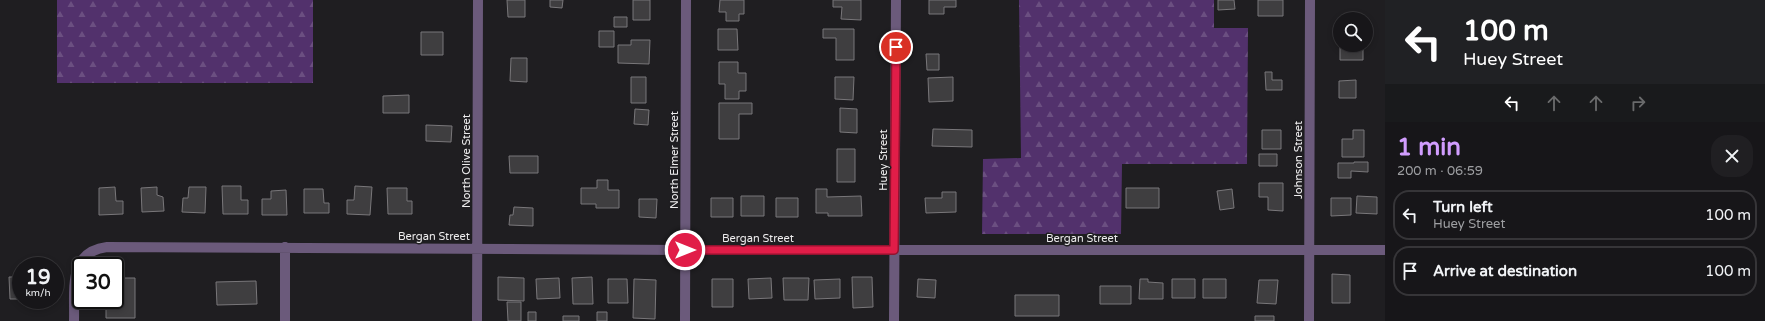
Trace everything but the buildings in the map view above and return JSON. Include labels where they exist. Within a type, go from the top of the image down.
[{"type":"street","name":"North Olive Street","points":[[477,321],[478,0]]},
{"type":"street","name":"North Elmer Street","points":[[685,321],[686,0]]},
{"type":"street","name":"Huey Street","points":[[894,321],[896,0]]},
{"type":"street","name":"Johnson Street","points":[[1309,321],[1310,0]]},
{"type":"street","name":"Bergan Street","points":[[74,321],[76,268],[86,255],[99,248],[107,247],[685,250],[1385,250]]},
{"type":"street","points":[[285,247],[285,321]]},
{"type":"green space","points":[[57,0],[313,0],[313,83],[57,83]]},
{"type":"green space","points":[[1019,0],[1214,0],[1214,28],[1248,28],[1247,164],[1122,164],[1121,234],[982,234],[983,159],[1021,158]]},
{"type":"route","points":[[685,250],[894,250],[896,47]]}]
